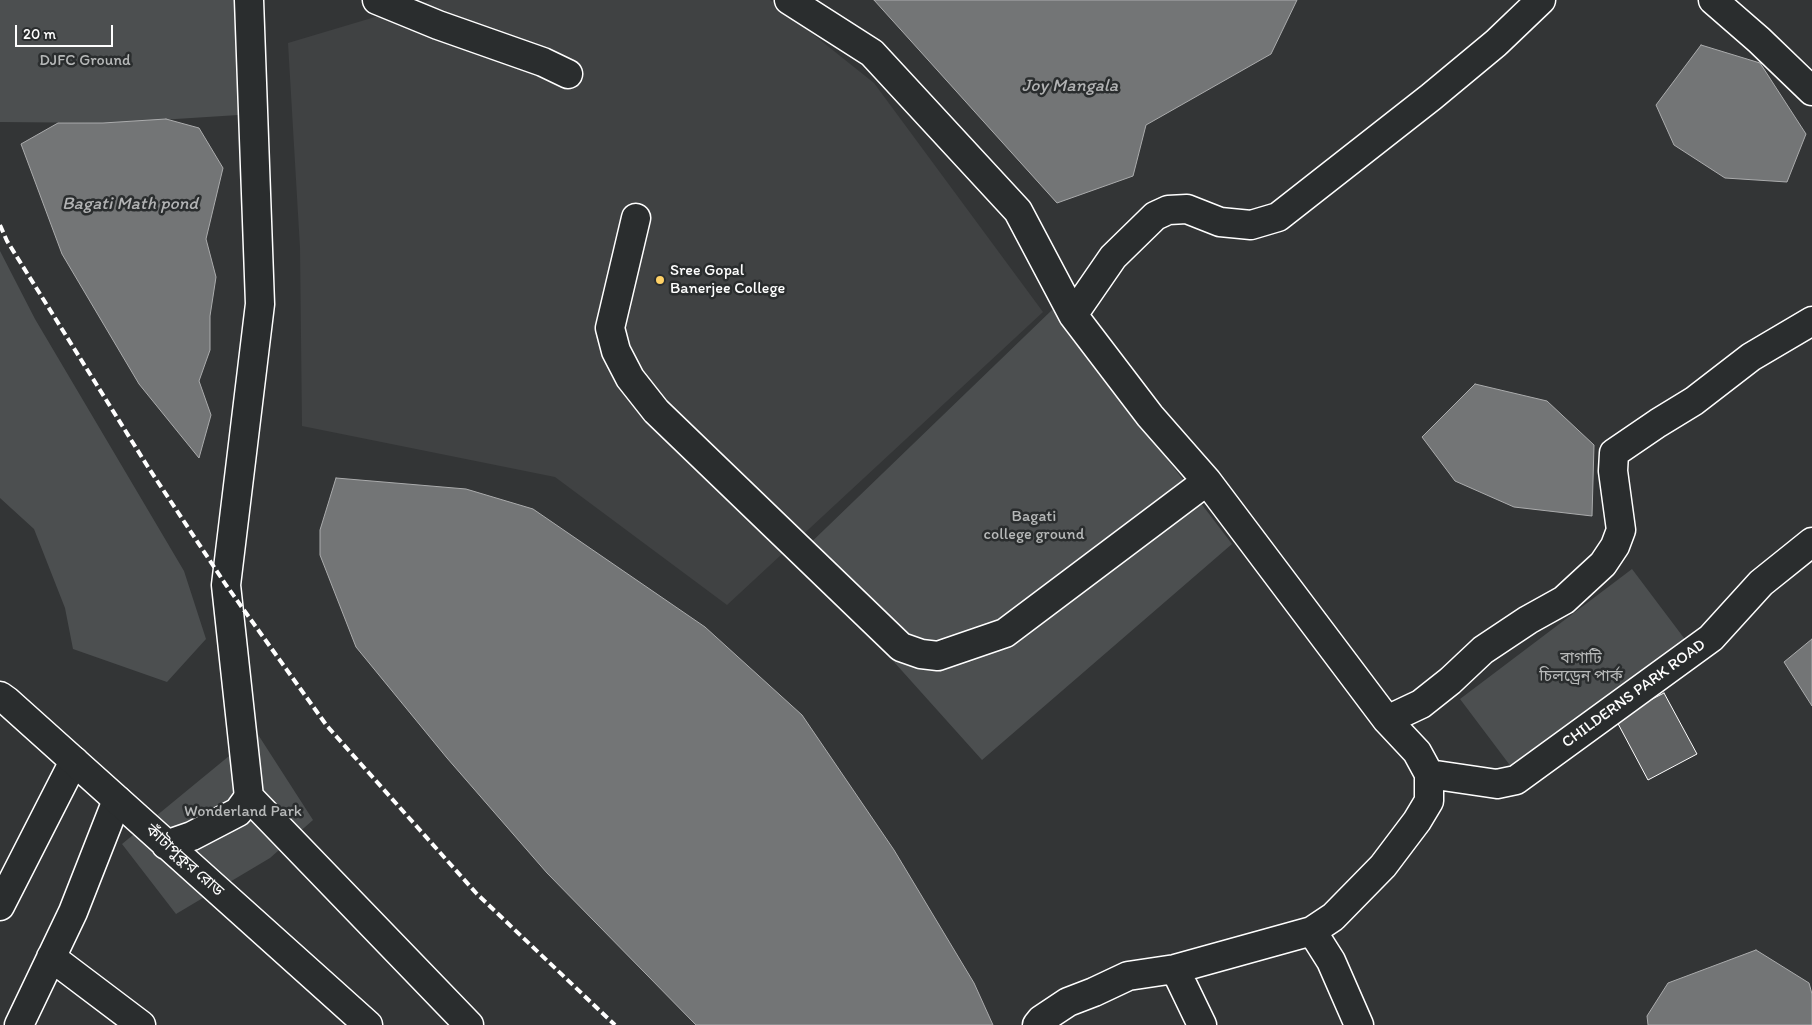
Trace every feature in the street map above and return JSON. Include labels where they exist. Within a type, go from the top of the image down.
[{"type":"street","points":[[249,0],[260,304],[226,585],[249,797],[469,1025]]},
{"type":"street","points":[[378,0],[543,62],[568,74]]},
{"type":"street","points":[[789,0],[872,53],[1018,211],[1073,315],[1150,416],[1207,481],[1387,720],[1417,752],[1429,774],[1429,801],[1383,866],[1333,917],[1312,931],[1175,969],[1128,976],[1068,1002],[1041,1020],[1037,1025]]},
{"type":"street","points":[[1073,315],[1113,257],[1155,216],[1168,210],[1187,209],[1220,222],[1251,225],[1278,217],[1431,97],[1496,43],[1541,0]]},
{"type":"street","points":[[1713,0],[1759,40],[1812,91]]},
{"type":"street","points":[[636,218],[610,328],[616,351],[630,378],[656,411],[901,647],[922,654],[938,656],[1005,633],[1207,481]]},
{"type":"street","points":[[1387,720],[1421,704],[1450,681],[1483,650],[1528,620],[1564,600],[1604,564],[1615,546],[1621,530],[1612,471],[1614,453],[1694,401],[1751,357],[1812,321]]},
{"type":"street","name":"CHILDERNS PARK ROAD","points":[[1429,774],[1497,784],[1516,780],[1711,638],[1760,583],[1812,542]]},
{"type":"street","name":"কাঁটাপুকুর রোড","points":[[2,702],[74,761],[368,1025]]},
{"type":"street","points":[[0,906],[74,761]]},
{"type":"street","points":[[166,845],[192,836],[238,812],[249,797]]},
{"type":"street","points":[[19,1025],[73,912],[117,800]]},
{"type":"street","points":[[1312,931],[1331,961],[1359,1025]]},
{"type":"street","points":[[52,957],[141,1025]]},
{"type":"street","points":[[1175,969],[1202,1025]]},
{"type":"shaded area","name":"Sree Gopal Banerjee College","points":[[432,0],[770,0],[874,83],[1043,312],[727,605],[555,477],[302,426],[300,248],[288,43]]},
{"type":"green space","name":"DJFC Ground","points":[[0,0],[247,0],[254,114],[113,123],[0,122]]},
{"type":"green space","points":[[0,251],[35,319],[184,571],[206,639],[167,682],[73,649],[65,608],[34,529],[0,498]]},
{"type":"green space","name":"Bagati college ground","points":[[1053,309],[1232,544],[982,760],[798,555]]},
{"type":"green space","name":"বাগাটি চিলড্রেন পার্ক","points":[[1632,569],[1690,646],[1518,776],[1460,699]]},
{"type":"green space","name":"Wonderland Park","points":[[257,733],[313,820],[270,858],[176,914],[122,844]]},
{"type":"water","name":"Joy Mangala","points":[[874,0],[1297,0],[1271,54],[1146,125],[1133,176],[1057,203]]},
{"type":"water","points":[[1701,45],[1760,63],[1806,134],[1787,182],[1725,178],[1674,145],[1656,105]]},
{"type":"water","name":"Bagati Math pond","points":[[166,119],[199,128],[223,168],[206,239],[216,277],[210,316],[210,350],[199,381],[211,415],[199,458],[139,384],[62,254],[21,144],[58,123],[103,123]]},
{"type":"water","points":[[1475,384],[1547,401],[1594,445],[1592,516],[1514,507],[1455,481],[1422,437]]},
{"type":"water","points":[[336,478],[466,489],[533,509],[705,627],[802,715],[894,850],[974,983],[993,1025],[696,1025],[547,873],[447,758],[356,647],[320,555],[320,530]]},
{"type":"water","points":[[1812,639],[1812,706],[1784,662]]},
{"type":"water","points":[[1756,950],[1809,983],[1812,994],[1812,1025],[1648,1025],[1647,1016],[1668,983]]},
{"type":"building","points":[[1664,693],[1697,754],[1648,780],[1615,718]]},
{"type":"railway","points":[[0,225],[7,241],[148,467],[226,585],[327,726],[477,894],[615,1025]]},
{"type":"place","name":"Sree Gopal Banerjee College","points":[[660,280]]}]
